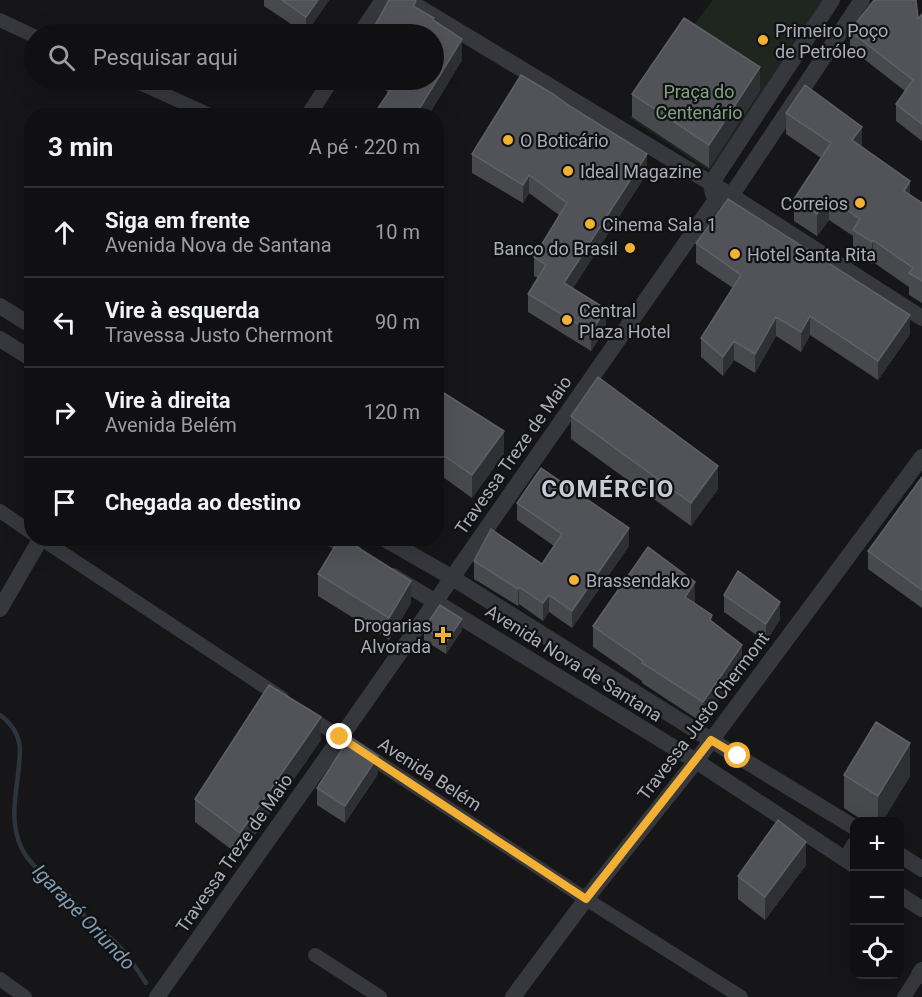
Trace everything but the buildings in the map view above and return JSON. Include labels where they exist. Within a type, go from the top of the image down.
[{"type":"street","points":[[367,24],[383,0]]},
{"type":"street","points":[[407,0],[731,196],[922,318]]},
{"type":"street","points":[[832,0],[711,184],[715,201],[731,196],[862,0]]},
{"type":"street","points":[[0,20],[24,31]]},
{"type":"street","points":[[779,80],[800,93]]},
{"type":"street","points":[[155,90],[194,108]]},
{"type":"street","points":[[313,108],[325,90]]},
{"type":"street","name":"Travessa Treze de Maio","points":[[157,997],[715,201]]},
{"type":"street","points":[[0,332],[6,310],[24,321]]},
{"type":"street","points":[[0,339],[24,354]]},
{"type":"street","name":"Travessa Justo Chermont","points":[[513,997],[586,899],[696,761],[922,457]]},
{"type":"street","points":[[0,511],[24,528]]},
{"type":"street","points":[[0,609],[36,546]]},
{"type":"street","name":"Avenida Belém","points":[[51,546],[586,899],[741,997]]},
{"type":"street","name":"Avenida Nova de Santana","points":[[352,546],[370,562],[850,856]]},
{"type":"street","name":"Avenida Nova de Santana","points":[[397,546],[850,825]]},
{"type":"street","points":[[904,857],[922,868]]},
{"type":"street","points":[[904,898],[922,909]]},
{"type":"street","points":[[315,955],[380,997]]},
{"type":"street","points":[[904,997],[921,973]]},
{"type":"street","points":[[0,979],[25,997]]},
{"type":"green space","name":"Praça do Centenário","points":[[713,0],[823,0],[711,172],[630,118],[683,39]]},
{"type":"waterway","name":"Igarapé Oriundo","points":[[0,715],[14,730],[20,749],[14,812],[17,837],[22,849],[31,862],[67,894],[87,919],[113,940],[146,983]]},
{"type":"place","name":"Primeiro Poço de Petróleo","points":[[763,40]]},
{"type":"place","name":"O Boticário","points":[[508,140]]},
{"type":"place","name":"Ideal Magazine","points":[[568,171]]},
{"type":"place","name":"Correios","points":[[860,203]]},
{"type":"place","name":"Cinema Sala 1","points":[[590,224]]},
{"type":"place","name":"Banco do Brasil","points":[[630,248]]},
{"type":"place","name":"Hotel Santa Rita","points":[[735,254]]},
{"type":"place","name":"Central Plaza Hotel","points":[[567,320]]},
{"type":"place","name":"Brassendako","points":[[574,580]]},
{"type":"place","name":"Drogarias Alvorada","points":[[443,635]]},
{"type":"district","name":"COMÉRCIO","points":[[608,489]]},
{"type":"route","points":[[340,737],[586,899],[711,740],[738,756]]}]
